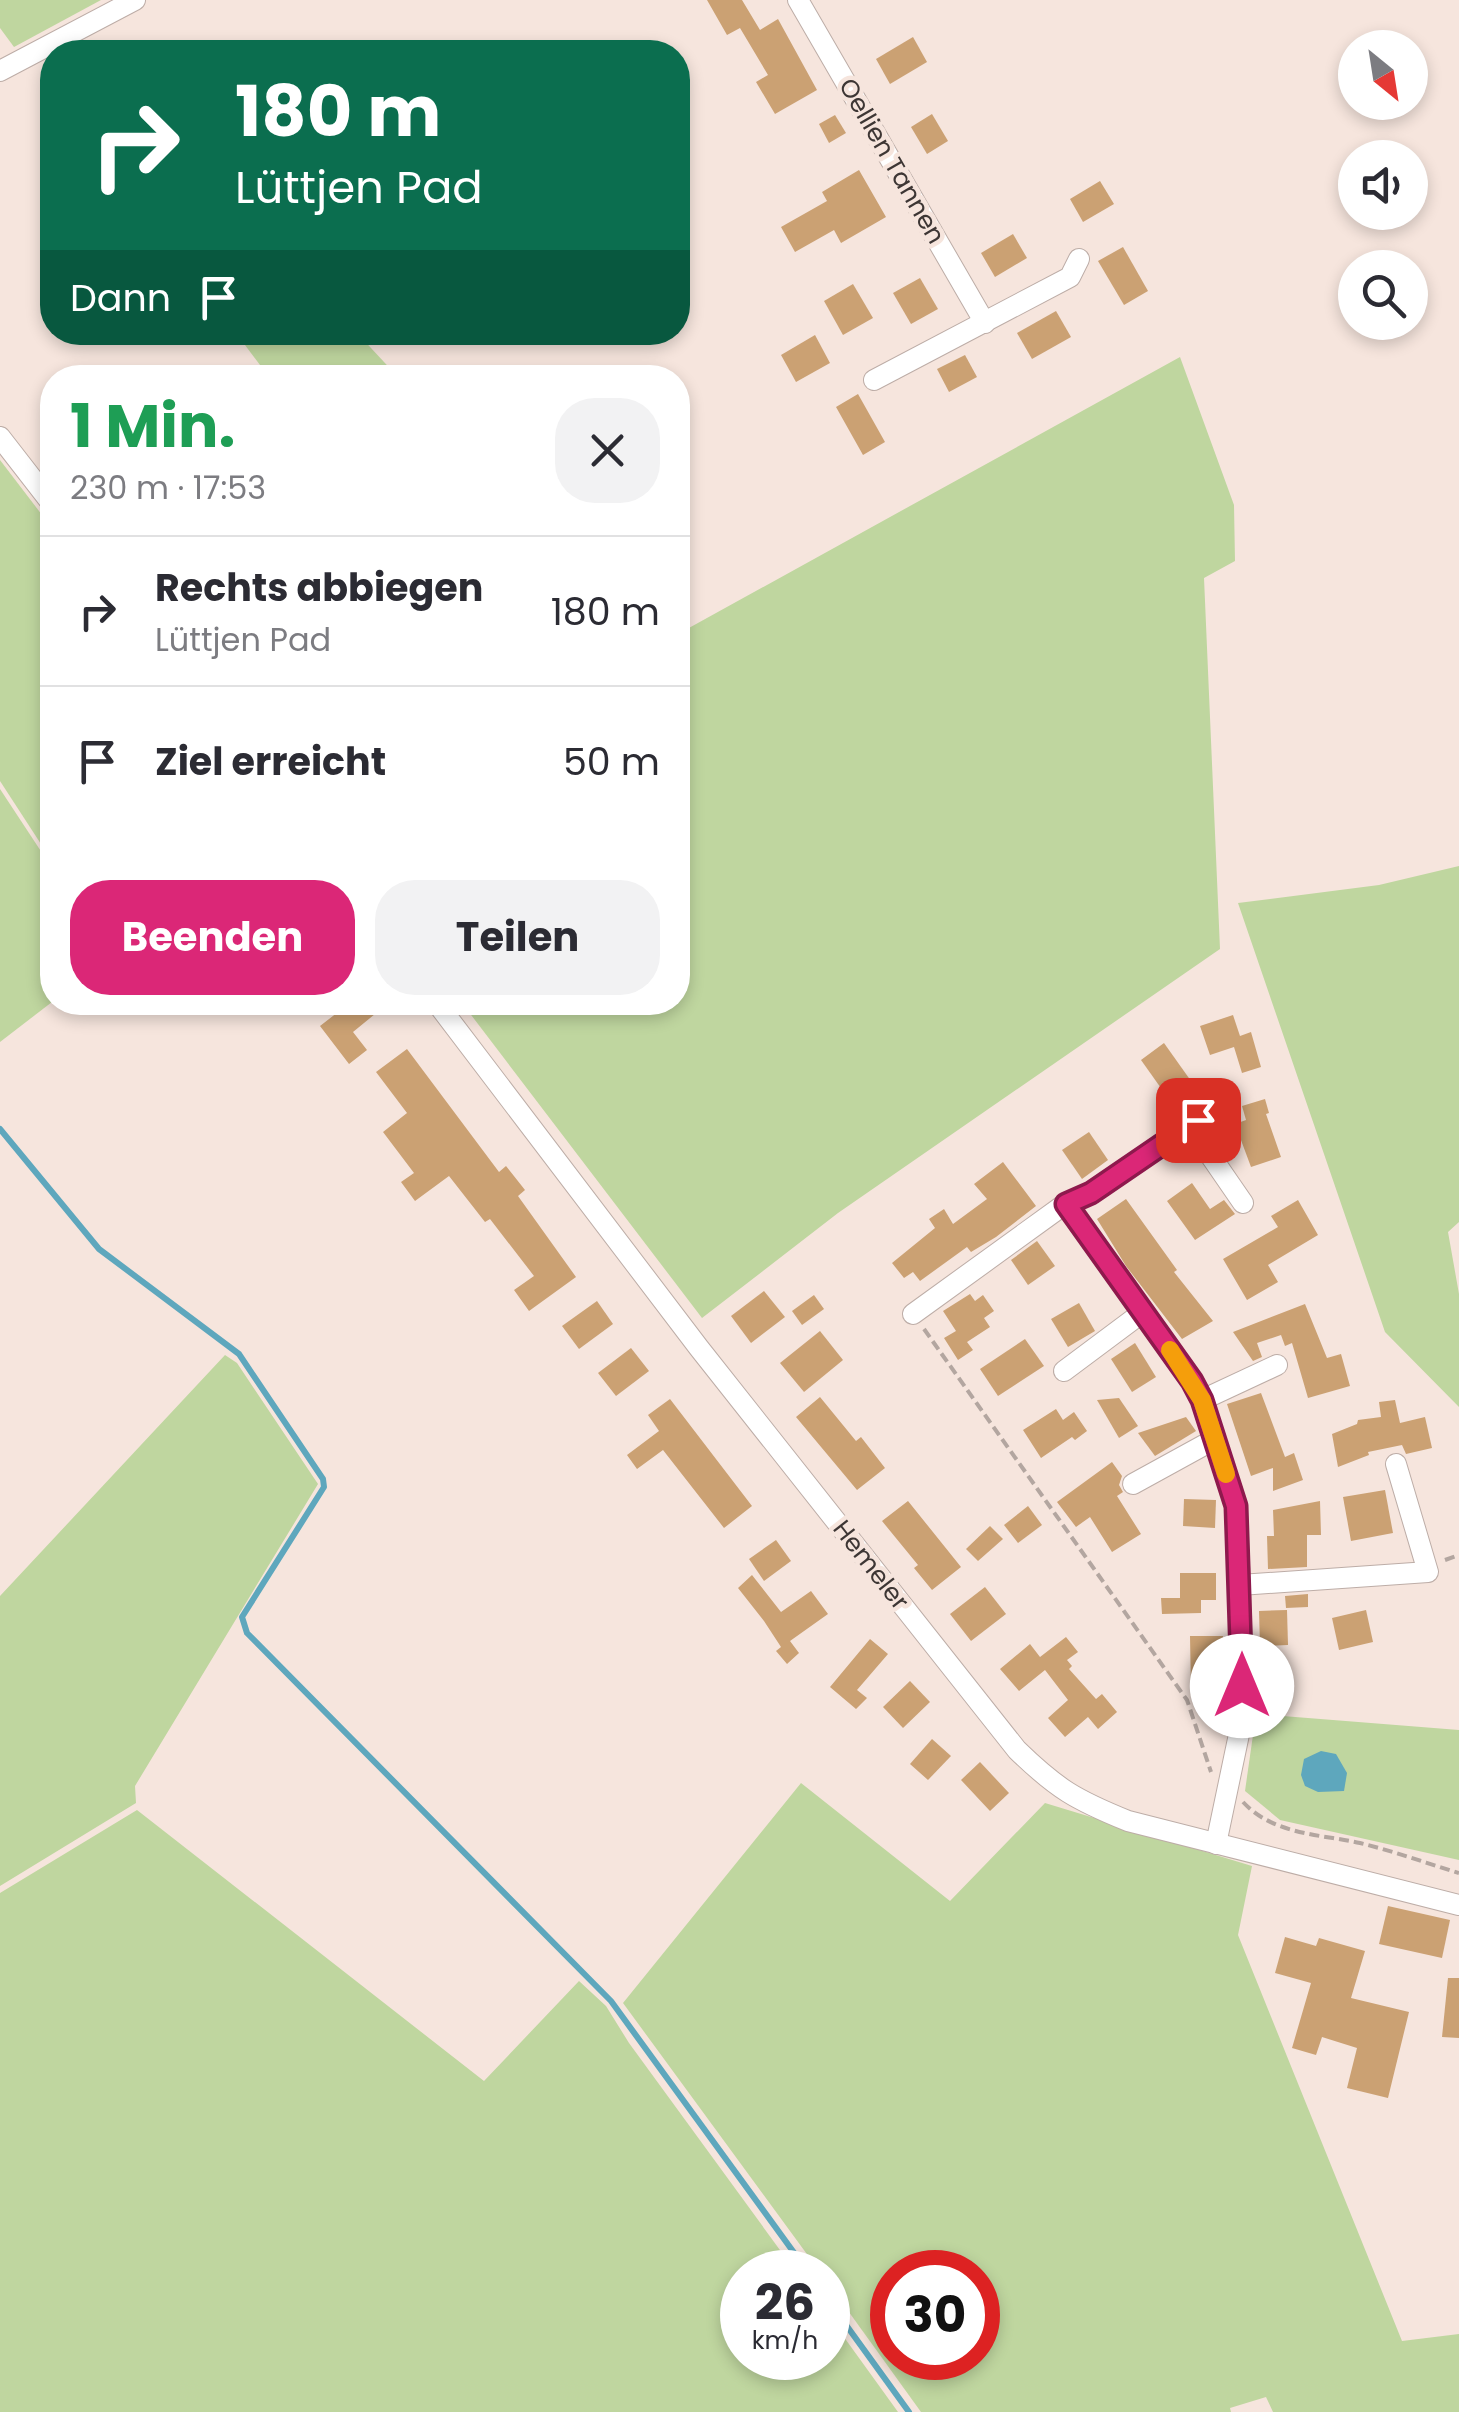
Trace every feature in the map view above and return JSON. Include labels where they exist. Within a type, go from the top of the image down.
[{"type":"street","points":[[59,40],[135,0]]},
{"type":"street","name":"Oellien Tannen","points":[[798,0],[985,322]]},
{"type":"street","points":[[0,71],[40,50]]},
{"type":"street","points":[[874,380],[1070,277],[1079,258]]},
{"type":"street","points":[[0,437],[40,489]]},
{"type":"street","name":"Hemeler","points":[[446,1015],[699,1348],[1017,1750],[1054,1785],[1084,1804],[1128,1821],[1459,1904]]},
{"type":"street","points":[[913,1314],[1066,1204],[1091,1193],[1198,1120],[1201,1142],[1243,1203]]},
{"type":"street","points":[[1066,1204],[1192,1381],[1202,1400],[1236,1506],[1242,1720],[1216,1844]]},
{"type":"street","points":[[1064,1371],[1143,1312]]},
{"type":"street","points":[[1202,1400],[1278,1366]]},
{"type":"street","points":[[1132,1484],[1215,1439]]},
{"type":"street","points":[[1240,1585],[1428,1572],[1396,1464]]},
{"type":"path","points":[[913,1314],[1187,1700],[1214,1784],[1224,1798],[1240,1800],[1282,1829],[1361,1844],[1459,1873]]},
{"type":"green space","points":[[0,0],[101,0],[14,47],[0,28]]},
{"type":"green space","points":[[245,345],[368,345],[387,365],[260,365]]},
{"type":"green space","points":[[1180,357],[1234,505],[1235,561],[1204,578],[1220,949],[838,1213],[702,1318],[471,1015],[690,1015],[690,627]]},
{"type":"green space","points":[[0,460],[40,512],[40,843],[0,781]]},
{"type":"green space","points":[[0,789],[40,850],[40,1011],[0,1042]]},
{"type":"green space","points":[[1459,866],[1459,1222],[1448,1232],[1459,1294],[1459,1407],[1385,1332],[1238,903],[1379,885]]},
{"type":"green space","points":[[225,1355],[237,1363],[318,1484],[135,1786],[136,1803],[0,1886],[0,1596]]},
{"type":"green space","points":[[1256,1714],[1459,1730],[1459,1860],[1280,1820],[1245,1791]]},
{"type":"green space","points":[[801,1783],[950,1901],[1045,1803],[1252,1866],[1238,1935],[1402,2341],[1459,2334],[1459,2412],[1273,2412],[1266,2397],[1230,2408],[1231,2412],[921,2412],[898,2380],[1000,2380],[1000,2250],[870,2250],[870,2341],[850,2314],[850,2250],[804,2250],[623,2003]]},
{"type":"green space","points":[[137,1810],[484,2081],[579,1981],[606,2006],[780,2250],[720,2250],[720,2380],[850,2380],[850,2345],[870,2373],[870,2380],[875,2380],[898,2412],[0,2412],[0,1893]]},
{"type":"water","points":[[1321,1751],[1336,1754],[1347,1773],[1344,1791],[1318,1792],[1305,1786],[1301,1775],[1304,1759]]},
{"type":"building","points":[[707,0],[742,0],[760,30],[778,19],[817,90],[775,114],[756,82],[768,75],[740,28],[727,35]]},
{"type":"building","points":[[913,37],[927,62],[890,84],[876,59]]},
{"type":"building","points":[[932,114],[948,141],[927,154],[911,127]]},
{"type":"building","points":[[835,115],[846,133],[829,143],[819,124]]},
{"type":"building","points":[[859,170],[886,217],[841,243],[834,230],[795,252],[781,227],[827,201],[822,192]]},
{"type":"building","points":[[1100,181],[1114,204],[1083,222],[1070,199]]},
{"type":"building","points":[[1013,234],[1027,258],[995,277],[981,253]]},
{"type":"building","points":[[1123,247],[1148,291],[1124,305],[1098,261]]},
{"type":"building","points":[[920,278],[938,309],[911,324],[893,293]]},
{"type":"building","points":[[853,284],[873,318],[843,335],[824,301]]},
{"type":"building","points":[[1056,311],[1071,337],[1032,359],[1017,333]]},
{"type":"building","points":[[815,335],[830,363],[796,382],[781,355]]},
{"type":"building","points":[[965,355],[977,377],[949,392],[937,369]]},
{"type":"building","points":[[858,394],[885,442],[863,455],[836,407]]},
{"type":"building","points":[[334,1015],[374,1015],[353,1032],[367,1050],[349,1064],[320,1026]]},
{"type":"building","points":[[1233,1015],[1240,1036],[1251,1032],[1261,1067],[1242,1073],[1234,1047],[1210,1055],[1200,1026]]},
{"type":"building","points":[[1164,1043],[1191,1081],[1168,1098],[1141,1060]]},
{"type":"building","points":[[407,1049],[499,1172],[506,1166],[525,1190],[518,1196],[576,1277],[529,1311],[514,1290],[534,1276],[490,1219],[485,1222],[449,1176],[415,1201],[401,1182],[414,1173],[383,1132],[407,1113],[376,1072]]},
{"type":"building","points":[[1265,1099],[1269,1113],[1266,1114],[1281,1157],[1251,1167],[1235,1124],[1246,1120],[1242,1106]]},
{"type":"building","points":[[1089,1132],[1108,1160],[1082,1179],[1062,1150]]},
{"type":"building","points":[[1003,1162],[1036,1206],[996,1237],[971,1252],[967,1247],[920,1281],[913,1272],[904,1278],[892,1263],[935,1228],[929,1219],[944,1209],[953,1224],[987,1199],[974,1184]]},
{"type":"building","points":[[1192,1183],[1210,1209],[1224,1200],[1235,1214],[1195,1240],[1167,1201]]},
{"type":"building","points":[[1126,1199],[1177,1270],[1174,1272],[1213,1321],[1182,1339],[1126,1266],[1097,1219]]},
{"type":"building","points":[[1298,1200],[1318,1235],[1268,1265],[1278,1282],[1247,1300],[1223,1259],[1278,1227],[1271,1216]]},
{"type":"building","points":[[1037,1241],[1055,1266],[1028,1285],[1011,1260]]},
{"type":"building","points":[[764,1291],[785,1317],[751,1343],[731,1316]]},
{"type":"building","points":[[970,1294],[975,1301],[983,1295],[994,1311],[984,1318],[990,1327],[967,1342],[973,1350],[958,1360],[944,1338],[956,1331],[943,1311]]},
{"type":"building","points":[[814,1295],[824,1309],[802,1325],[792,1311]]},
{"type":"building","points":[[597,1301],[613,1324],[579,1349],[562,1326]]},
{"type":"building","points":[[1079,1303],[1095,1331],[1068,1347],[1051,1319]]},
{"type":"building","points":[[1305,1304],[1327,1358],[1341,1354],[1350,1386],[1308,1398],[1292,1343],[1285,1346],[1281,1335],[1257,1343],[1262,1357],[1253,1361],[1233,1332]]},
{"type":"building","points":[[820,1331],[843,1360],[804,1392],[780,1363]]},
{"type":"building","points":[[1025,1339],[1044,1366],[998,1396],[980,1369]]},
{"type":"building","points":[[1135,1343],[1156,1377],[1132,1392],[1111,1359]]},
{"type":"building","points":[[631,1348],[649,1371],[616,1396],[598,1373]]},
{"type":"building","points":[[1261,1393],[1285,1457],[1294,1453],[1303,1480],[1273,1491],[1273,1468],[1251,1476],[1227,1404]]},
{"type":"building","points":[[820,1397],[856,1441],[861,1437],[885,1468],[857,1490],[796,1417]]},
{"type":"building","points":[[1119,1398],[1138,1426],[1119,1438],[1097,1400]]},
{"type":"building","points":[[670,1399],[752,1506],[724,1528],[663,1450],[637,1469],[627,1455],[659,1431],[648,1415]]},
{"type":"building","points":[[1395,1400],[1400,1423],[1425,1417],[1432,1448],[1406,1454],[1402,1445],[1368,1452],[1369,1455],[1338,1467],[1332,1434],[1357,1424],[1358,1420],[1381,1417],[1379,1402]]},
{"type":"building","points":[[1056,1409],[1063,1420],[1074,1412],[1087,1431],[1041,1458],[1023,1430]]},
{"type":"building","points":[[1186,1417],[1196,1431],[1155,1456],[1138,1433]]},
{"type":"building","points":[[1112,1462],[1122,1476],[1119,1485],[1123,1492],[1117,1496],[1141,1534],[1112,1552],[1090,1517],[1076,1527],[1057,1502]]},
{"type":"building","points":[[1385,1490],[1393,1533],[1351,1541],[1343,1497]]},
{"type":"building","points":[[1184,1499],[1216,1500],[1215,1528],[1183,1526]]},
{"type":"building","points":[[908,1501],[961,1567],[932,1590],[914,1568],[918,1565],[882,1521]]},
{"type":"building","points":[[1320,1501],[1321,1535],[1307,1535],[1307,1567],[1268,1569],[1267,1536],[1274,1536],[1273,1510]]},
{"type":"building","points":[[1028,1506],[1042,1525],[1018,1543],[1004,1525]]},
{"type":"building","points":[[990,1526],[1003,1539],[978,1561],[966,1549]]},
{"type":"building","points":[[776,1540],[791,1561],[764,1581],[749,1559]]},
{"type":"building","points":[[1180,1573],[1216,1573],[1216,1600],[1201,1600],[1201,1613],[1162,1614],[1161,1598],[1180,1598]]},
{"type":"building","points":[[752,1575],[781,1612],[811,1591],[828,1614],[790,1641],[799,1653],[787,1664],[776,1651],[781,1647],[738,1588]]},
{"type":"building","points":[[985,1587],[1006,1614],[971,1641],[950,1614]]},
{"type":"building","points":[[1308,1594],[1308,1607],[1286,1608],[1285,1596]]},
{"type":"building","points":[[1287,1610],[1288,1645],[1260,1646],[1259,1611]]},
{"type":"building","points":[[1366,1610],[1373,1642],[1339,1650],[1332,1618]]},
{"type":"building","points":[[1190,1636],[1223,1636],[1223,1665],[1217,1666],[1216,1682],[1220,1694],[1199,1701],[1191,1691]]},
{"type":"building","points":[[1066,1637],[1078,1652],[1067,1660],[1072,1666],[1069,1669],[1096,1699],[1102,1694],[1117,1712],[1098,1729],[1088,1717],[1065,1737],[1048,1718],[1068,1700],[1045,1670],[1019,1691],[1000,1669],[1030,1644],[1040,1657]]},
{"type":"building","points":[[870,1639],[888,1654],[857,1690],[867,1698],[856,1709],[830,1687]]},
{"type":"building","points":[[910,1681],[930,1702],[903,1728],[883,1707]]},
{"type":"building","points":[[932,1739],[951,1756],[928,1780],[910,1764]]},
{"type":"building","points":[[980,1762],[1009,1793],[990,1811],[961,1780]]},
{"type":"building","points":[[1388,1906],[1450,1920],[1442,1958],[1379,1944]]},
{"type":"building","points":[[1285,1937],[1316,1946],[1319,1938],[1365,1951],[1351,1998],[1409,2012],[1388,2098],[1347,2088],[1357,2048],[1322,2037],[1316,2055],[1292,2048],[1311,1983],[1275,1973]]},
{"type":"building","points":[[1448,1978],[1459,1978],[1459,2038],[1442,2037]]},
{"type":"waterway","points":[[0,1129],[99,1249],[239,1354],[323,1479],[324,1487],[242,1617],[247,1633],[611,2001],[792,2250]]},
{"type":"waterway","points":[[850,2330],[909,2412]]},
{"type":"slow traffic","points":[[1170,1350],[1202,1400],[1226,1474]]},
{"type":"route","points":[[1198,1120],[1091,1193],[1066,1204],[1202,1400],[1236,1506],[1242,1686]]}]
